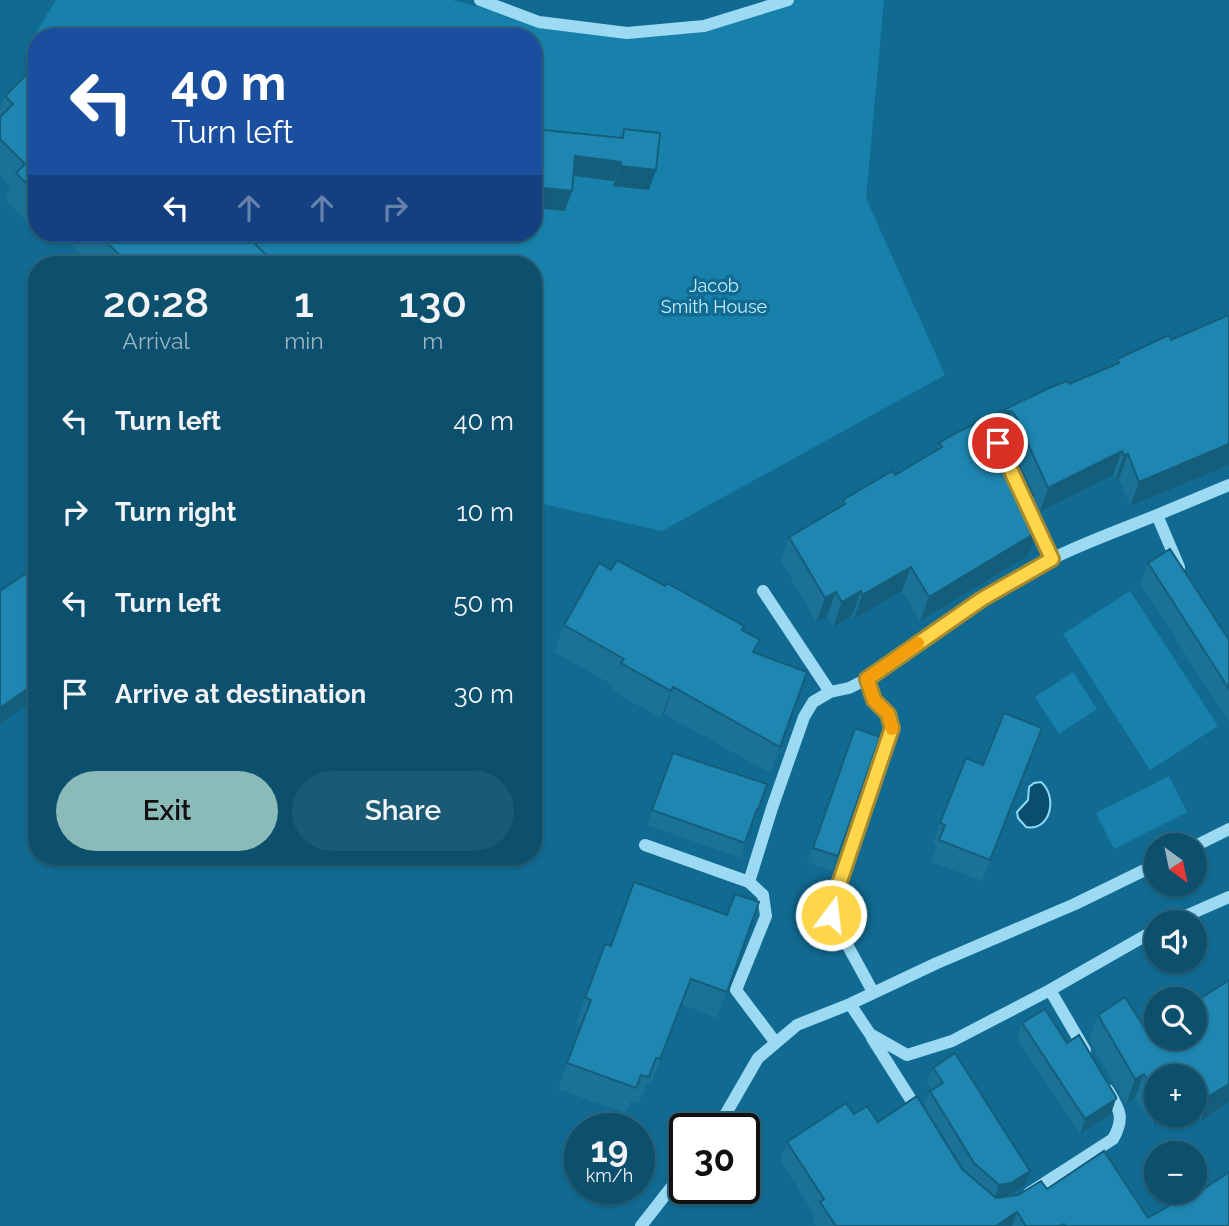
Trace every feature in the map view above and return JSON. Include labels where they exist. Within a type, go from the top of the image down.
[{"type":"street","points":[[480,0],[539,22],[627,33],[704,26],[788,0]]},
{"type":"street","points":[[749,882],[804,717],[813,702],[830,692],[849,688],[867,679],[982,599],[1052,559],[1229,485]]},
{"type":"street","points":[[1020,489],[1052,559]]},
{"type":"street","points":[[1157,515],[1184,578]]},
{"type":"street","points":[[763,591],[830,692]]},
{"type":"street","points":[[867,679],[874,700],[888,714],[892,728],[834,899],[831,915],[873,992]]},
{"type":"street","points":[[1208,840],[1229,829]]},
{"type":"street","points":[[645,845],[749,882],[763,894],[766,916],[736,990],[776,1043]]},
{"type":"street","points":[[726,1113],[758,1058],[797,1025],[1075,904],[1144,870]]},
{"type":"street","points":[[1199,910],[1229,897]]},
{"type":"street","points":[[870,1034],[907,1055],[952,1041],[1144,936]]},
{"type":"street","points":[[1050,990],[1091,1061]]},
{"type":"street","points":[[850,1003],[927,1126]]},
{"type":"street","points":[[1020,1199],[1113,1139],[1121,1125],[1119,1109],[1098,1073]]},
{"type":"street","points":[[641,1226],[669,1190]]},
{"type":"green space","name":"Jacob Smith House","points":[[56,0],[452,0],[539,22],[627,33],[704,26],[788,0],[884,0],[866,198],[945,375],[662,531],[542,504],[542,256],[238,256],[224,242],[542,242],[542,28],[39,28]]},
{"type":"green space","points":[[1130,591],[1218,726],[1150,770],[1063,634]]},
{"type":"green space","points":[[1073,672],[1097,709],[1059,734],[1035,697]]},
{"type":"green space","points":[[1169,776],[1187,812],[1114,849],[1096,813]]},
{"type":"shaded area","points":[[1041,782],[1049,796],[1049,812],[1041,824],[1026,827],[1018,818],[1017,812],[1028,800],[1029,787]]},
{"type":"building","points":[[28,73],[28,185],[16,173],[25,164],[0,139],[0,117],[13,104],[5,96]]},
{"type":"building","points":[[624,129],[660,133],[656,170],[620,166],[621,162],[575,156],[572,191],[542,188],[542,130],[623,138]]},
{"type":"building","points":[[106,242],[253,242],[267,256],[121,256]]},
{"type":"building","points":[[1229,315],[1229,444],[1139,482],[1128,454],[1124,455],[1122,451],[1048,488],[1015,415],[1011,411],[1004,411],[999,414],[999,422],[1033,495],[1027,498],[1029,502],[1021,506],[1037,532],[929,597],[911,567],[862,595],[861,591],[842,602],[836,592],[825,598],[789,537],[845,504],[843,500],[892,471],[895,475],[942,447],[939,443],[956,433],[1049,388],[1067,381],[1069,384],[1119,363],[1117,359],[1169,335],[1171,340]]},
{"type":"building","points":[[1170,549],[1229,640],[1229,689],[1148,563]]},
{"type":"building","points":[[617,560],[665,586],[667,583],[744,626],[742,630],[760,640],[753,652],[807,672],[780,747],[673,687],[671,691],[640,674],[621,663],[624,659],[564,625],[599,563],[611,570]]},
{"type":"building","points":[[28,572],[28,688],[0,708],[0,591]]},
{"type":"building","points":[[1004,713],[1042,728],[990,860],[939,840],[945,825],[940,823],[966,758],[983,765]]},
{"type":"building","points":[[855,728],[880,737],[838,856],[813,848]]},
{"type":"building","points":[[673,753],[767,784],[745,843],[652,810]]},
{"type":"building","points":[[634,882],[727,915],[735,894],[759,902],[727,992],[691,979],[660,1059],[656,1058],[649,1077],[641,1075],[636,1088],[567,1063],[591,1000],[585,997],[605,944],[611,946]]},
{"type":"building","points":[[1229,980],[1229,1084],[1209,1096],[1207,1064],[1144,1064],[1144,1074],[1135,1079],[1098,1015],[1125,997],[1144,1027],[1144,1050],[1207,1050],[1207,994]]},
{"type":"building","points":[[1045,1009],[1067,1043],[1079,1035],[1116,1097],[1085,1119],[1022,1023]]},
{"type":"building","points":[[955,1053],[1030,1171],[1011,1183],[999,1185],[974,1163],[930,1091],[943,1083],[933,1068]]},
{"type":"building","points":[[917,1096],[962,1169],[996,1198],[1018,1195],[1041,1181],[1047,1189],[1104,1151],[1148,1218],[1172,1204],[1207,1204],[1207,1187],[1229,1172],[1229,1226],[1026,1226],[1017,1212],[996,1226],[836,1226],[820,1202],[824,1199],[787,1142],[846,1103],[854,1114],[867,1106],[878,1122]]},
{"type":"slow traffic","points":[[892,729],[888,714],[874,700],[867,679],[918,643]]},
{"type":"route","points":[[831,915],[834,899],[892,728],[888,714],[874,700],[867,679],[982,599],[1052,559],[998,443]]}]
